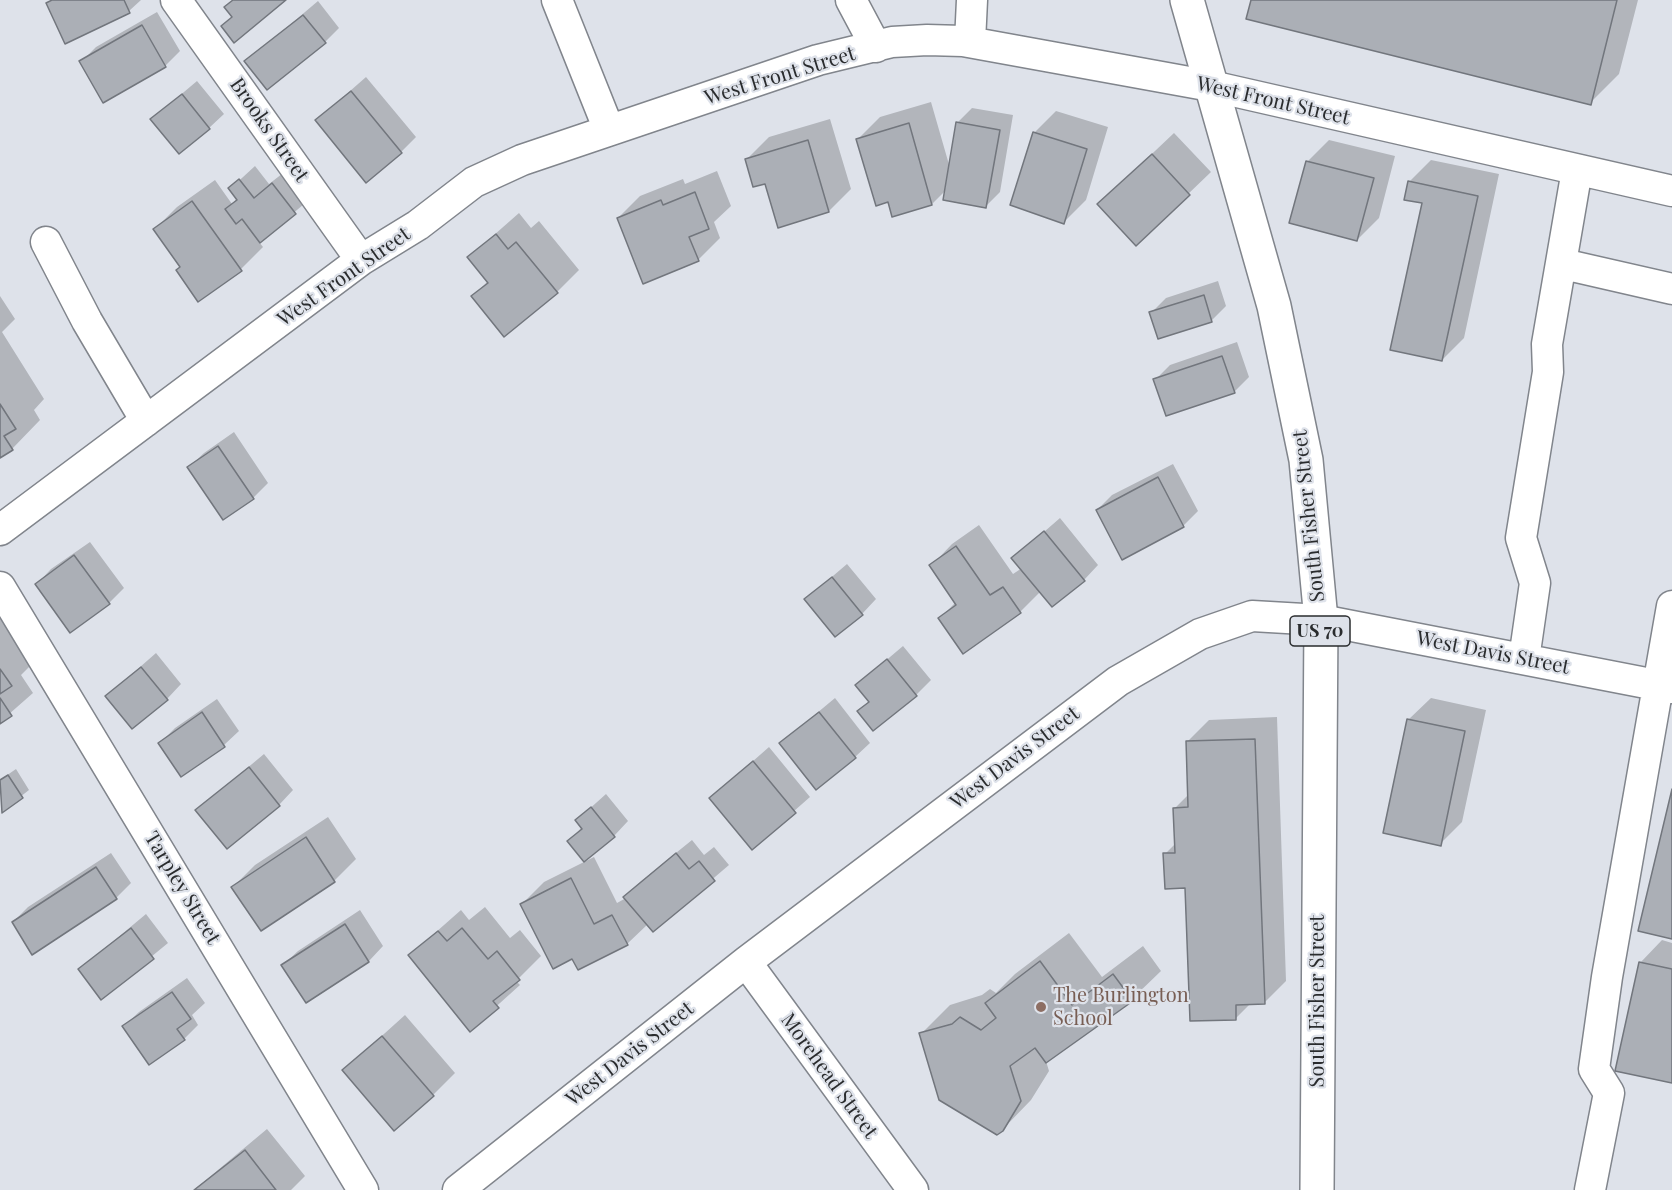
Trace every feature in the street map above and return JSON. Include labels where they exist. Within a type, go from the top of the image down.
[{"type":"main road","name":"South Fisher Street","points":[[1187,0],[1274,306],[1306,460],[1321,620],[1317,1190]]},
{"type":"street","name":"Brooks Street","points":[[176,0],[361,260]]},
{"type":"street","points":[[557,0],[609,130]]},
{"type":"street","points":[[850,0],[876,46]]},
{"type":"street","points":[[970,42],[972,0]]},
{"type":"street","name":"West Front Street","points":[[0,530],[361,260],[418,225],[474,182],[522,160],[609,130],[818,60],[876,46],[927,40],[970,42],[1211,86],[1672,191]]},
{"type":"street","points":[[1524,659],[1535,583],[1521,538],[1548,372],[1547,344],[1563,264],[1577,170]]},
{"type":"street","points":[[46,242],[87,321],[146,421]]},
{"type":"street","points":[[1563,264],[1672,289]]},
{"type":"street","name":"Tarpley Street","points":[[0,587],[363,1190]]},
{"type":"street","points":[[1590,1190],[1609,1093],[1594,1069],[1607,977],[1666,687],[1672,606]]},
{"type":"street","name":"West Davis Street","points":[[458,1190],[746,962],[1118,681],[1200,634],[1252,616],[1321,620],[1666,687]]},
{"type":"street","name":"Morehead Street","points":[[746,962],[913,1190]]},
{"type":"building","points":[[52,0],[124,0],[130,13],[65,44],[46,3]]},
{"type":"building","points":[[233,0],[286,0],[234,43],[221,26],[232,17],[224,7]]},
{"type":"building","points":[[1251,0],[1617,0],[1591,105],[1246,19]]},
{"type":"building","points":[[303,15],[326,43],[267,90],[244,61]]},
{"type":"building","points":[[142,25],[166,67],[103,103],[79,61]]},
{"type":"building","points":[[351,91],[402,153],[366,183],[315,120]]},
{"type":"building","points":[[182,94],[210,129],[179,154],[150,119]]},
{"type":"building","points":[[956,122],[1000,130],[986,208],[943,200]]},
{"type":"building","points":[[909,123],[932,205],[892,217],[888,202],[876,206],[856,139]]},
{"type":"building","points":[[1033,132],[1087,149],[1064,224],[1010,205]]},
{"type":"building","points":[[808,140],[829,212],[778,228],[765,184],[753,187],[745,159]]},
{"type":"building","points":[[1152,154],[1190,195],[1136,246],[1097,204]]},
{"type":"building","points":[[1306,161],[1374,178],[1357,241],[1289,223]]},
{"type":"building","points":[[239,179],[254,198],[272,183],[296,214],[260,243],[242,219],[236,224],[225,209],[237,200],[228,188]]},
{"type":"building","points":[[1408,181],[1478,196],[1442,361],[1390,350],[1422,203],[1404,200]]},
{"type":"building","points":[[695,192],[709,229],[689,237],[699,261],[643,284],[617,218],[661,200],[663,205]]},
{"type":"building","points":[[192,201],[242,271],[198,302],[176,270],[180,267],[153,229]]},
{"type":"building","points":[[496,234],[508,249],[516,242],[558,293],[504,337],[471,296],[488,283],[467,257]]},
{"type":"building","points":[[1204,295],[1212,322],[1158,339],[1149,312]]},
{"type":"building","points":[[1222,356],[1235,393],[1166,416],[1153,379]]},
{"type":"building","points":[[0,404],[16,429],[4,436],[13,450],[0,458]]},
{"type":"building","points":[[218,446],[254,499],[223,520],[187,467]]},
{"type":"building","points":[[1158,477],[1184,527],[1122,560],[1096,510]]},
{"type":"building","points":[[1044,531],[1085,581],[1052,607],[1011,558]]},
{"type":"building","points":[[956,546],[990,595],[1003,587],[1021,613],[963,654],[938,618],[956,605],[929,565]]},
{"type":"building","points":[[74,555],[110,604],[70,633],[35,584]]},
{"type":"building","points":[[832,577],[863,615],[835,637],[804,599]]},
{"type":"building","points":[[887,659],[917,696],[873,731],[857,711],[869,702],[855,685]]},
{"type":"building","points":[[141,667],[168,700],[132,729],[105,696]]},
{"type":"building","points":[[0,669],[12,686],[0,694]]},
{"type":"building","points":[[0,698],[12,716],[0,724]]},
{"type":"building","points":[[202,712],[225,747],[181,777],[158,743]]},
{"type":"building","points":[[819,712],[856,758],[816,790],[779,743]]},
{"type":"building","points":[[1407,719],[1465,731],[1441,846],[1383,833]]},
{"type":"building","points":[[1255,739],[1265,1004],[1236,1005],[1236,1020],[1190,1021],[1185,888],[1165,889],[1163,853],[1175,853],[1173,808],[1188,807],[1186,741]]},
{"type":"building","points":[[753,761],[796,813],[752,850],[709,798]]},
{"type":"building","points":[[249,767],[280,806],[227,849],[195,810]]},
{"type":"building","points":[[8,775],[23,798],[2,813],[0,780]]},
{"type":"building","points":[[1672,789],[1672,939],[1638,931]]},
{"type":"building","points":[[591,807],[615,837],[584,862],[567,841],[582,829],[575,820]]},
{"type":"building","points":[[306,837],[335,882],[261,931],[231,887]]},
{"type":"building","points":[[676,853],[689,869],[699,861],[715,881],[653,932],[623,897]]},
{"type":"building","points":[[96,867],[117,899],[32,955],[12,922]]},
{"type":"building","points":[[571,878],[594,924],[612,915],[628,945],[578,970],[572,959],[553,969],[520,904]]},
{"type":"building","points":[[345,924],[369,962],[306,1003],[281,965]]},
{"type":"building","points":[[131,928],[154,959],[101,1000],[78,969]]},
{"type":"building","points":[[462,928],[488,959],[497,951],[520,980],[493,1001],[499,1008],[470,1032],[408,955],[438,931],[447,941]]},
{"type":"building","points":[[1040,961],[1072,1005],[1113,974],[1133,1001],[1046,1063],[1035,1048],[1010,1066],[1021,1101],[1003,1131],[997,1135],[939,1100],[919,1033],[952,1024],[960,1017],[981,1030],[996,1018],[985,1003]]},
{"type":"building","points":[[1639,962],[1672,969],[1672,1083],[1615,1071]]},
{"type":"building","points":[[172,992],[191,1019],[177,1029],[185,1040],[149,1065],[122,1026]]},
{"type":"building","points":[[382,1036],[434,1096],[394,1131],[342,1070]]},
{"type":"building","points":[[245,1150],[276,1190],[194,1190]]},
{"type":"place","name":"The Burlington School","points":[[1041,1007]]}]
